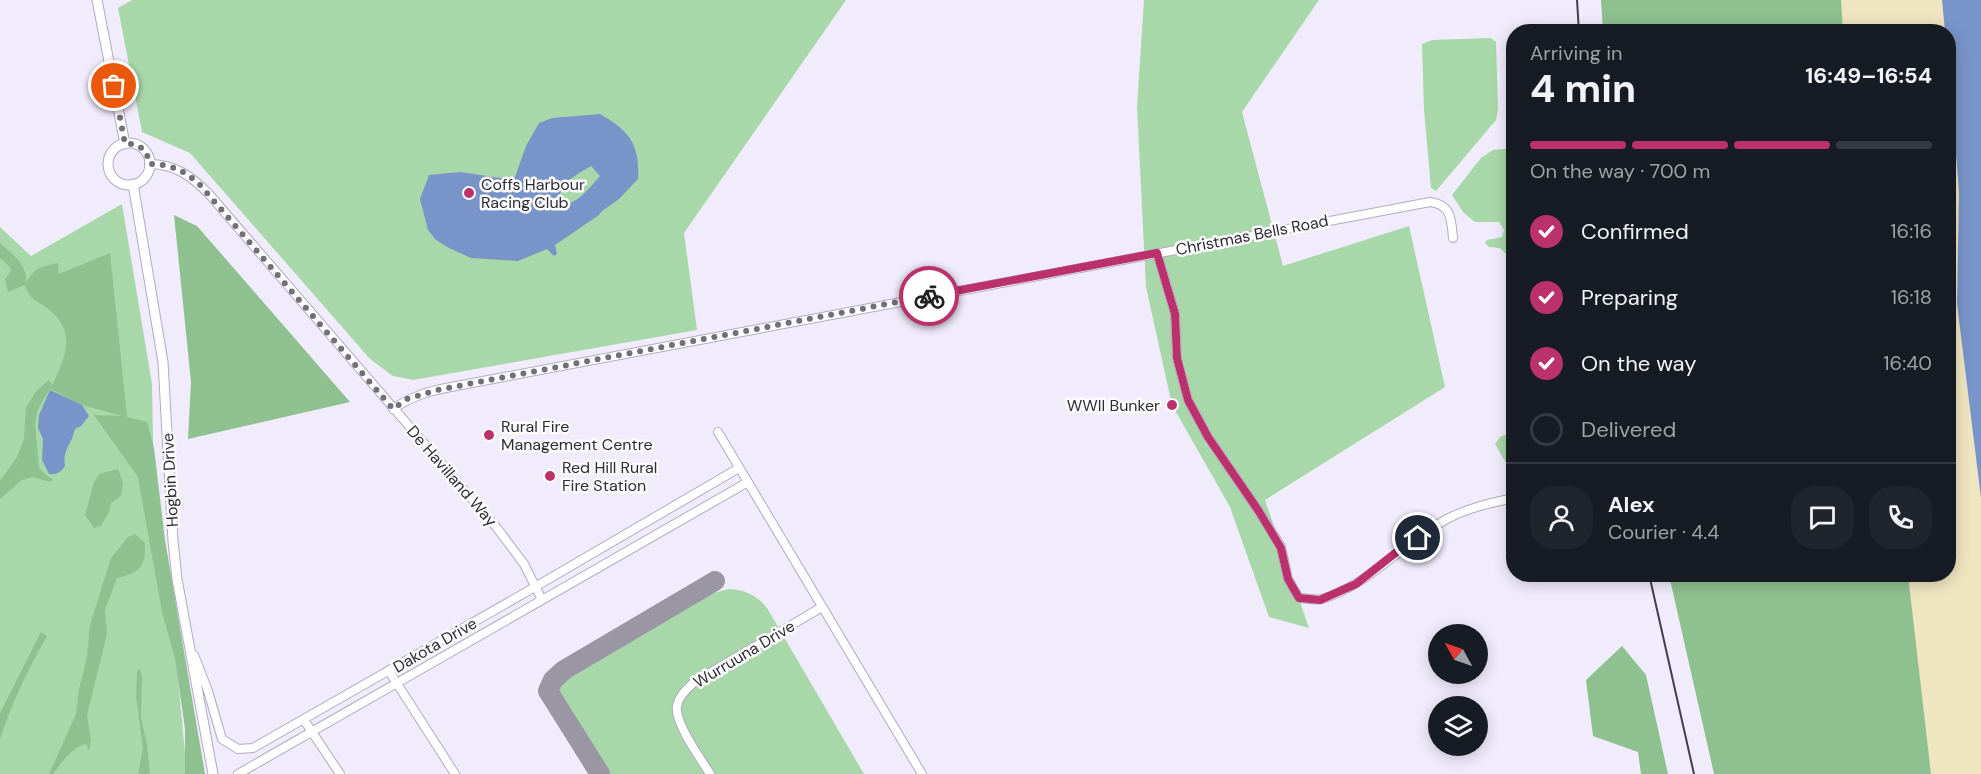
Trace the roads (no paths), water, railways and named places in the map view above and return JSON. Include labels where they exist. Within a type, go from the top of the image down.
[{"type":"main road","points":[[97,0],[125,144]]},
{"type":"main road","points":[[125,144],[136,144],[142,148],[149,164],[143,179],[133,184],[123,184],[117,181],[109,171],[108,164],[112,151],[125,144]]},
{"type":"main road","name":"Hogbin Drive","points":[[133,184],[163,362],[177,579],[213,774]]},
{"type":"street","name":"De Havilland Way","points":[[149,164],[164,164],[177,168],[191,176],[201,186],[514,548],[542,600]]},
{"type":"street","name":"Christmas Bells Road","points":[[393,409],[407,399],[422,393],[451,387],[1430,202],[1439,203],[1446,208],[1451,217],[1453,238]]},
{"type":"street","points":[[1157,253],[1175,314],[1177,358],[1188,400],[1208,437],[1281,548],[1288,579],[1299,598],[1320,600],[1356,584],[1403,547],[1447,519],[1486,504],[1506,500]]},
{"type":"street","points":[[718,432],[922,774]]},
{"type":"street","name":"Dakota Drive","points":[[187,637],[208,691],[219,733],[227,744],[238,749],[253,748],[739,468]]},
{"type":"street","name":"Dakota Drive","points":[[238,774],[748,482]]},
{"type":"street","name":"Wurruuna Drive","points":[[710,774],[678,719],[677,707],[682,694],[693,683],[822,607]]},
{"type":"street","points":[[389,671],[455,774]]},
{"type":"street","points":[[304,720],[340,774]]},
{"type":"water","points":[[1942,0],[1981,0],[1981,498],[1957,304],[1959,192],[1956,154],[1956,24],[1944,24]]},
{"type":"water","points":[[600,114],[610,120],[626,133],[635,148],[638,179],[619,199],[599,215],[555,245],[557,254],[554,256],[547,249],[518,261],[471,258],[436,240],[428,230],[420,199],[429,175],[460,172],[500,178],[515,177],[526,146],[539,123],[552,118]],"holes":[[[591,166],[600,176],[585,193],[572,202],[567,204],[560,195],[568,182]]]},
{"type":"water","points":[[50,390],[82,405],[89,416],[81,426],[75,429],[66,451],[65,466],[59,473],[52,474],[49,474],[42,460],[43,439],[38,428],[39,415]]},
{"type":"railway","points":[[1577,0],[1578,24]]},
{"type":"railway","points":[[1651,582],[1694,774]]},
{"type":"place","name":"Coffs Harbour Racing Club","points":[[469,193]]},
{"type":"place","name":"WWII Bunker","points":[[1172,405]]},
{"type":"place","name":"Rural Fire Management Centre","points":[[489,435]]},
{"type":"place","name":"Red Hill Rural Fire Station","points":[[550,476]]}]
